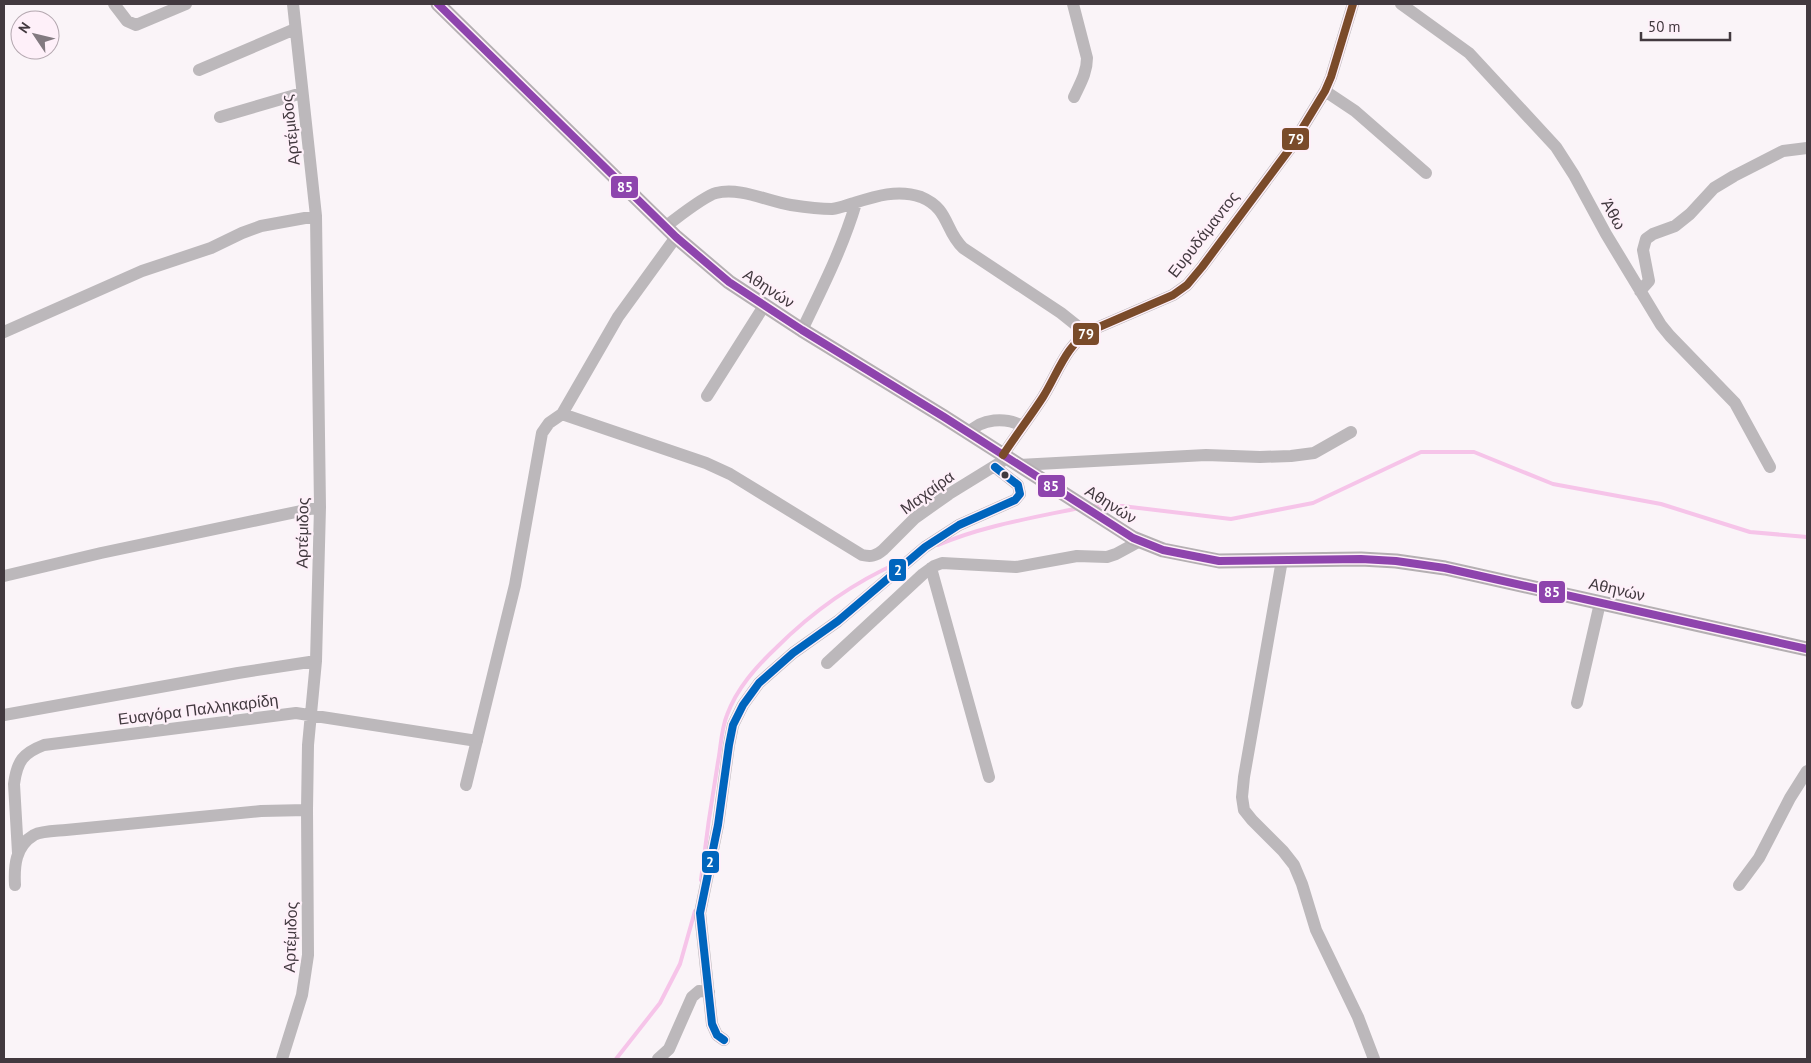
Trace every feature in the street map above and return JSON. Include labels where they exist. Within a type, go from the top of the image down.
[{"type":"main road","name":"Αθηνών","points":[[438,4],[676,237],[718,274],[764,306],[969,433],[1001,459],[1019,465],[1137,540],[1163,550],[1219,561],[1352,559],[1396,561],[1470,573],[1807,649]]},
{"type":"street","points":[[114,4],[127,20],[136,25],[186,4]]},
{"type":"street","name":"Αρτέμιδος","points":[[282,1059],[302,995],[308,955],[307,810],[310,714],[316,661],[320,507],[316,216],[293,4]]},
{"type":"street","points":[[1073,4],[1087,58],[1087,66],[1083,78],[1074,97]]},
{"type":"street","name":"Ευρυδάμαντος","points":[[1001,459],[1044,396],[1067,353],[1076,341],[1086,333],[1160,302],[1187,285],[1202,267],[1289,150],[1326,91],[1352,4]]},
{"type":"street","name":"Άθω","points":[[1401,4],[1468,53],[1556,147],[1640,291],[1670,336],[1735,403],[1770,466]]},
{"type":"street","points":[[199,70],[295,29]]},
{"type":"street","points":[[1326,91],[1356,111],[1426,173]]},
{"type":"street","points":[[220,117],[302,93]]},
{"type":"street","points":[[1640,291],[1649,281],[1643,250],[1646,238],[1675,226],[1690,214],[1714,188],[1734,176],[1784,151],[1807,148]]},
{"type":"street","points":[[666,226],[712,194],[721,192],[745,194],[792,205],[832,209],[880,194],[894,193],[921,197],[936,205],[946,217],[954,239],[963,248],[1061,313],[1086,333]]},
{"type":"street","points":[[802,330],[838,252],[856,202]]},
{"type":"street","points":[[4,332],[142,271],[211,248],[242,233],[261,226],[316,216]]},
{"type":"street","points":[[466,786],[515,585],[542,433],[549,423],[562,414],[618,317],[676,237]]},
{"type":"street","points":[[706,396],[764,306]]},
{"type":"street","name":"Μαχαίρα","points":[[562,414],[706,462],[730,474],[862,555],[869,556],[878,554],[916,518],[1001,459]]},
{"type":"street","points":[[969,433],[978,424],[992,421],[1010,421],[1022,426]]},
{"type":"street","points":[[1019,465],[1206,455],[1291,456],[1314,453],[1351,432]]},
{"type":"street","points":[[724,1040],[717,1035],[712,1024],[700,913],[718,825],[728,745],[733,725],[743,705],[759,683],[793,653],[838,621],[925,547],[959,525],[1015,500],[1020,494],[1018,485],[1001,459]]},
{"type":"street","points":[[4,576],[101,553],[320,507]]},
{"type":"street","points":[[827,663],[931,568],[938,564],[1016,566],[1077,556],[1108,556],[1116,554],[1137,540]]},
{"type":"street","points":[[1282,560],[1249,747],[1242,804],[1247,815],[1283,851],[1297,872],[1316,930],[1358,1017],[1374,1059]]},
{"type":"street","points":[[931,568],[989,777]]},
{"type":"street","points":[[1577,703],[1600,603]]},
{"type":"street","points":[[4,715],[316,661]]},
{"type":"street","name":"Ευαγόρα Παλληκαρίδη","points":[[15,885],[14,865],[18,853],[15,775],[21,760],[31,750],[44,745],[275,714],[296,713],[478,741]]},
{"type":"street","points":[[1739,885],[1759,858],[1790,798],[1807,771]]},
{"type":"street","points":[[18,853],[35,834],[260,812],[307,810]]},
{"type":"street","points":[[658,1059],[670,1049],[692,998],[699,991],[709,992]]},
{"type":"waterway","points":[[1091,506],[1122,506],[1231,519],[1313,503],[1421,452],[1474,452],[1553,484],[1661,504],[1750,532],[1807,537]]},
{"type":"waterway","points":[[938,545],[990,528],[1079,508]]},
{"type":"waterway","points":[[701,880],[723,730],[727,715],[736,696],[761,663],[804,622],[849,589],[900,562]]},
{"type":"waterway","points":[[616,1059],[660,1003],[680,964],[695,911]]},
{"type":"transit line","name":"85","points":[[438,4],[676,237],[729,282],[1133,538],[1163,550],[1219,561],[1361,559],[1396,561],[1445,568],[1807,649]]},
{"type":"transit line","name":"79","points":[[1003,455],[1043,397],[1063,360],[1075,343],[1092,330],[1173,295],[1187,285],[1202,267],[1289,150],[1325,91],[1353,4]]},
{"type":"transit line","name":"2","points":[[724,1040],[717,1035],[712,1024],[700,913],[718,825],[733,725],[743,705],[759,683],[793,653],[838,621],[925,547],[959,525],[1015,500],[1020,494],[1018,485],[995,467]]}]
